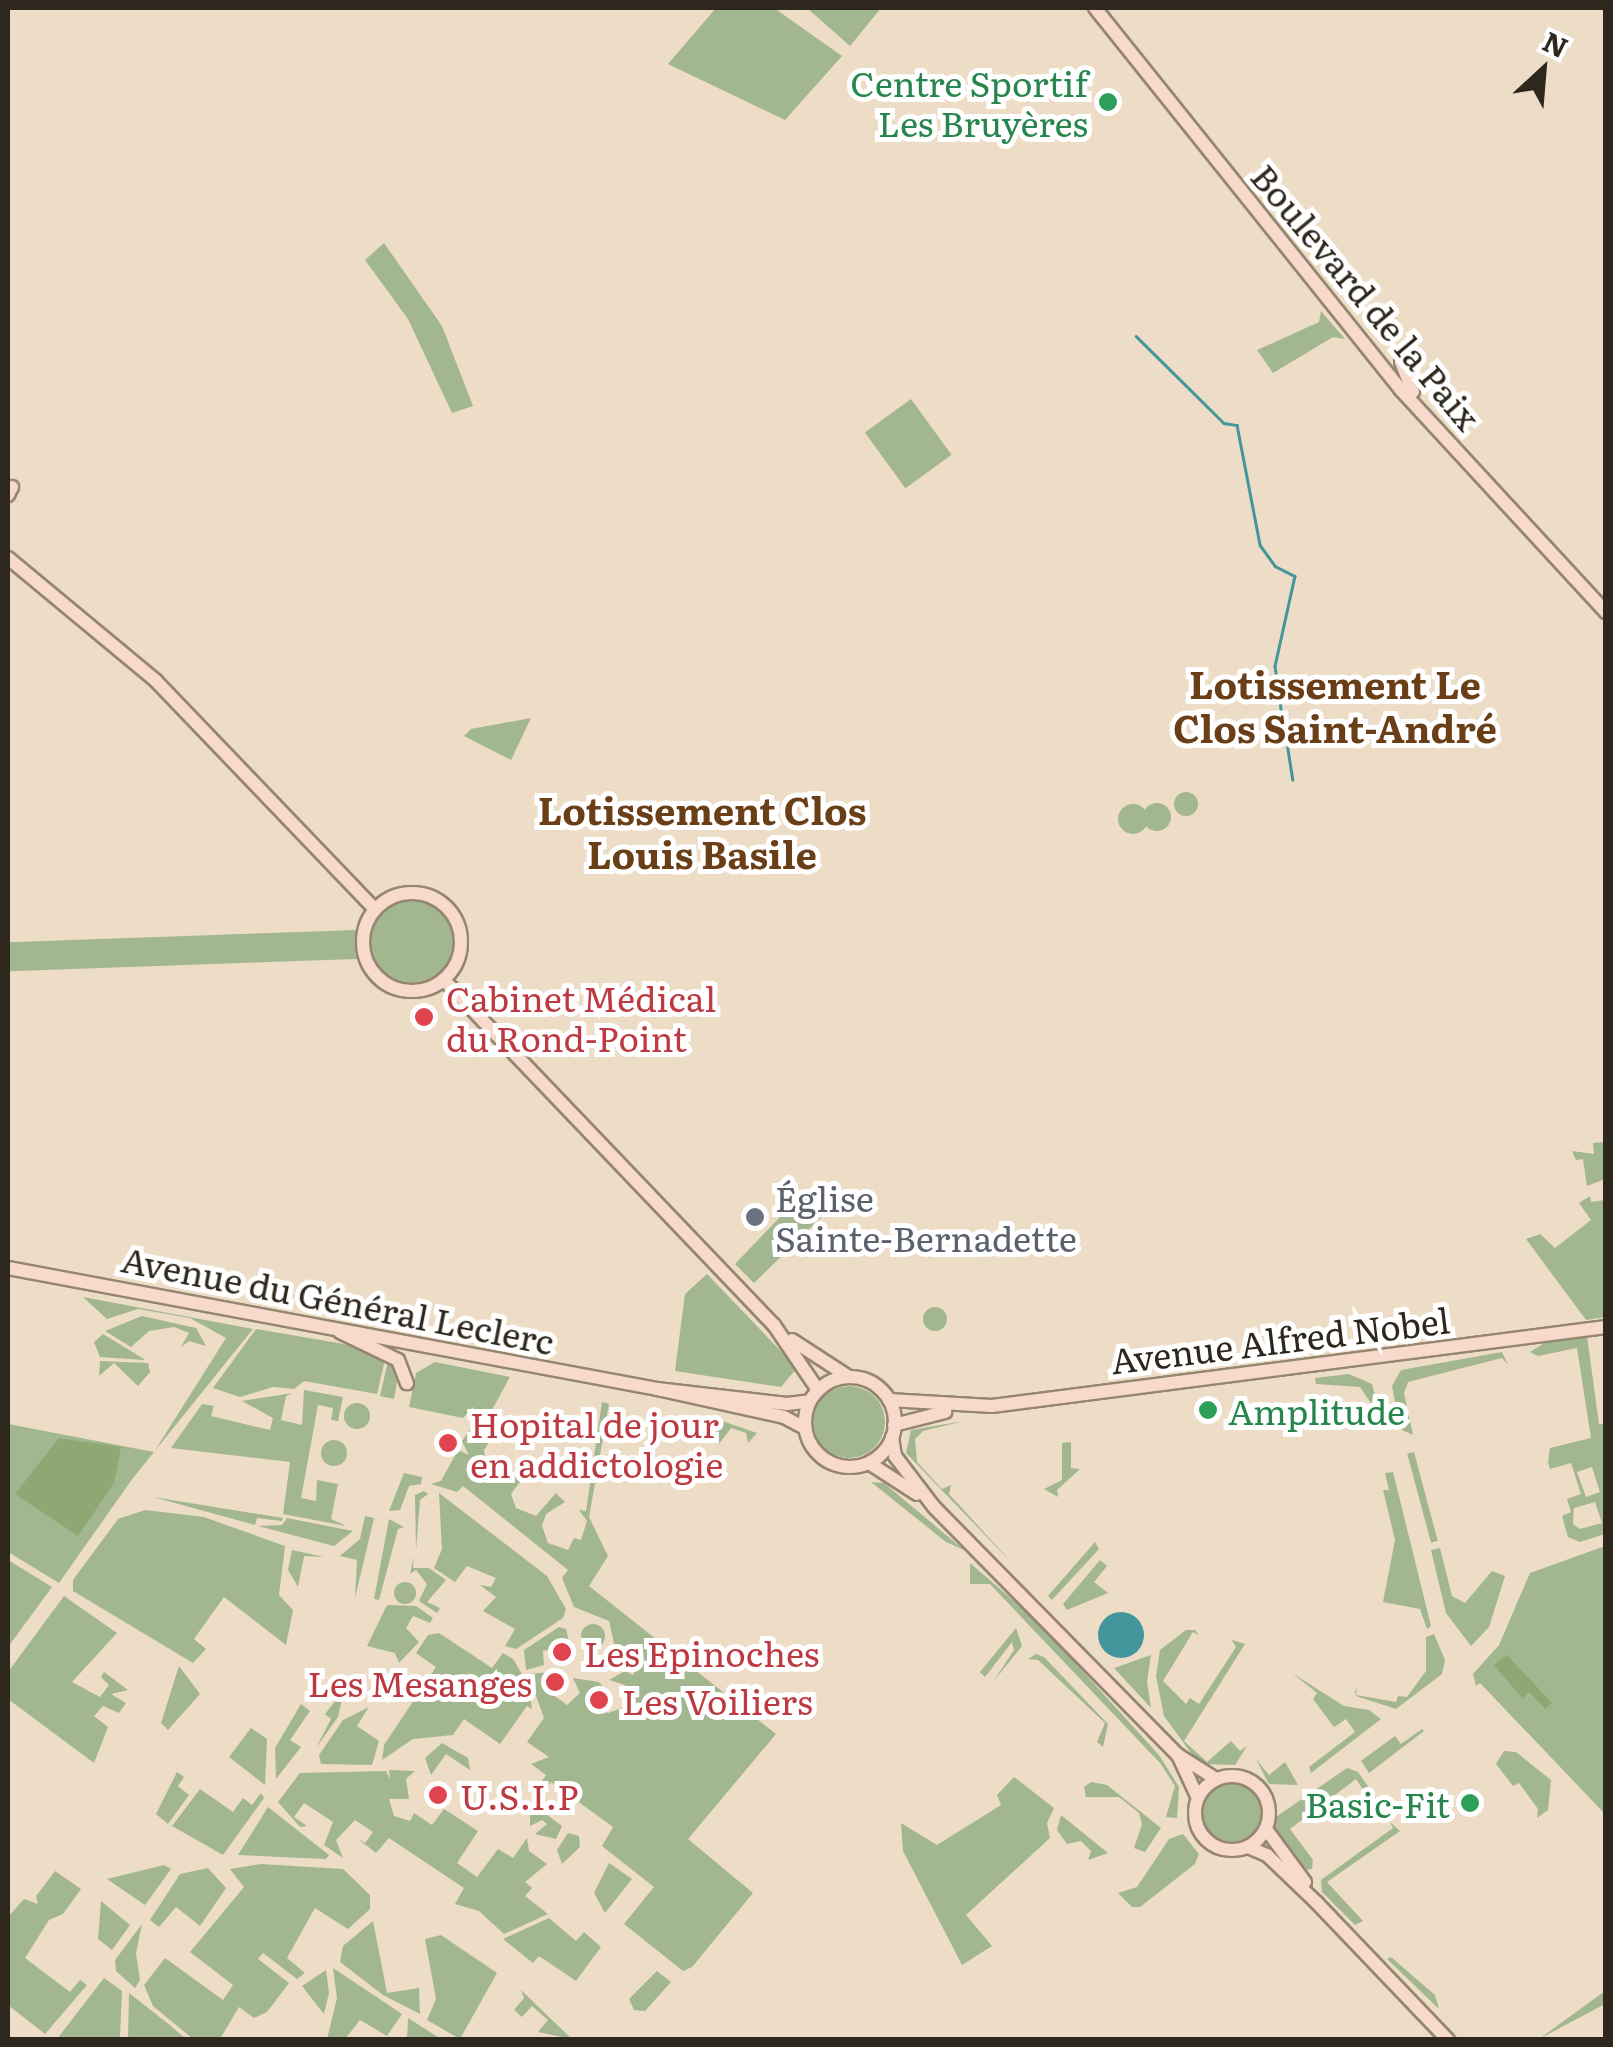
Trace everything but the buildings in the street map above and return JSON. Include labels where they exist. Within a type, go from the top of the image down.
[{"type":"main road","name":"Boulevard de la Paix","points":[[1095,8],[1426,420],[1606,612]]},
{"type":"main road","points":[[1401,362],[1402,379],[1426,409],[1426,420]]},
{"type":"main road","points":[[8,558],[156,681],[374,909]]},
{"type":"main road","points":[[410,892],[438,900],[450,911],[462,942],[444,980],[403,991],[376,976],[362,941],[374,909],[410,892]]},
{"type":"main road","points":[[444,980],[774,1326],[848,1377],[872,1383],[888,1400],[895,1456],[934,1507],[1178,1755],[1216,1779]]},
{"type":"main road","name":"Avenue du Général Leclerc","points":[[8,1268],[656,1389],[784,1416],[805,1428]]},
{"type":"main road","points":[[774,1326],[814,1395],[805,1428],[813,1448],[832,1463],[869,1462],[934,1507]]},
{"type":"main road","points":[[334,1328],[398,1360],[407,1383]]},
{"type":"main road","name":"Avenue Alfred Nobel","points":[[893,1431],[961,1408],[1606,1328]]},
{"type":"main road","points":[[814,1395],[848,1377]]},
{"type":"main road","name":"Avenue du Général Leclerc","points":[[656,1389],[668,1385],[787,1404],[814,1395]]},
{"type":"main road","name":"Avenue Alfred Nobel","points":[[888,1400],[961,1408]]},
{"type":"main road","points":[[869,1462],[893,1431]]},
{"type":"main road","points":[[1178,1755],[1198,1798],[1196,1820],[1208,1841],[1228,1850],[1248,1847],[1267,1855],[1338,1922],[1448,2040]]},
{"type":"main road","points":[[1198,1798],[1216,1779],[1236,1776],[1256,1784],[1269,1804],[1266,1829],[1248,1847]]},
{"type":"main road","points":[[1266,1829],[1338,1922]]},
{"type":"green space","points":[[716,8],[774,8],[842,56],[785,120],[668,64]]},
{"type":"green space","points":[[807,8],[881,8],[850,46]]},
{"type":"green space","points":[[384,243],[442,326],[473,406],[452,413],[408,319],[365,260]]},
{"type":"green space","points":[[1321,311],[1345,339],[1333,337],[1273,373],[1257,350],[1319,322]]},
{"type":"green space","points":[[911,399],[952,455],[905,488],[865,433]]},
{"type":"green space","points":[[531,718],[511,760],[464,736],[471,729]]},
{"type":"green space","points":[[1186,792],[1195,795],[1195,813],[1186,816],[1177,813],[1174,804],[1177,795]]},
{"type":"green space","points":[[1157,803],[1167,807],[1171,817],[1167,827],[1157,831],[1147,827],[1143,817],[1147,807]]},
{"type":"green space","points":[[1133,804],[1144,808],[1148,819],[1144,830],[1133,834],[1122,830],[1118,819],[1122,808]]},
{"type":"green space","points":[[413,901],[430,904],[444,913],[453,927],[453,961],[444,975],[430,984],[413,987],[396,984],[382,975],[373,961],[370,944],[373,927],[382,913],[396,904]]},
{"type":"green space","points":[[356,930],[357,959],[9,971],[8,942]]},
{"type":"green space","points":[[1605,1142],[1605,1179],[1587,1186],[1583,1159],[1576,1160],[1572,1151],[1594,1154],[1593,1143]]},
{"type":"green space","points":[[1590,1196],[1591,1202],[1605,1200],[1606,1317],[1586,1320],[1526,1239],[1540,1234],[1555,1248],[1591,1220],[1579,1203]]},
{"type":"green space","points":[[838,1201],[754,1283],[735,1264],[781,1216]]},
{"type":"green space","points":[[707,1274],[797,1368],[781,1387],[675,1371],[685,1294]]},
{"type":"green space","points":[[83,1297],[253,1329],[154,1452],[226,1338],[190,1318],[138,1309],[107,1319]]},
{"type":"green space","points":[[935,1307],[947,1319],[935,1331],[923,1319]]},
{"type":"green space","points":[[142,1316],[196,1328],[206,1346],[189,1341],[181,1347],[189,1333],[174,1327],[149,1331],[131,1347],[105,1331]]},
{"type":"green space","points":[[256,1329],[344,1344],[385,1360],[377,1394],[304,1381],[294,1389],[273,1387],[240,1397],[213,1388]]},
{"type":"green space","points":[[103,1334],[144,1360],[100,1357],[94,1342]]},
{"type":"green space","points":[[1587,1336],[1599,1424],[1605,1424],[1605,1534],[1580,1542],[1568,1537],[1562,1516],[1571,1512],[1567,1499],[1581,1494],[1571,1463],[1550,1469],[1548,1462],[1550,1448],[1591,1438],[1577,1348],[1538,1356],[1530,1352],[1546,1342]],"holes":[[[1592,1467],[1600,1492],[1586,1497],[1577,1472]],[[1595,1502],[1602,1523],[1580,1529],[1573,1524],[1574,1508]]]},
{"type":"green space","points":[[1502,1352],[1508,1365],[1502,1358],[1408,1382],[1404,1393],[1413,1435],[1400,1429],[1392,1386],[1401,1370]]},
{"type":"green space","points":[[100,1361],[148,1363],[150,1372],[138,1386],[114,1363],[99,1376]]},
{"type":"green space","points":[[388,1361],[399,1371],[394,1399],[380,1396]]},
{"type":"green space","points":[[435,1362],[510,1377],[487,1419],[502,1422],[501,1436],[495,1433],[484,1450],[486,1464],[513,1476],[526,1463],[546,1478],[525,1475],[511,1494],[516,1508],[536,1516],[556,1493],[565,1502],[546,1514],[542,1526],[548,1543],[568,1550],[574,1538],[581,1540],[587,1521],[579,1510],[586,1511],[602,1402],[609,1404],[589,1517],[608,1556],[589,1586],[776,1734],[688,1839],[753,1893],[692,1967],[683,1971],[624,1924],[654,1887],[602,1846],[613,1827],[551,1782],[540,1798],[534,1793],[546,1775],[531,1764],[549,1757],[527,1742],[544,1718],[528,1674],[551,1672],[545,1689],[567,1705],[580,1693],[573,1678],[599,1682],[603,1687],[591,1697],[594,1707],[608,1713],[622,1708],[629,1694],[625,1685],[609,1680],[625,1671],[633,1675],[640,1661],[615,1648],[609,1621],[574,1607],[562,1578],[568,1570],[463,1486],[457,1492],[431,1484],[441,1481],[458,1450],[469,1455],[462,1441],[479,1416],[473,1407],[463,1418],[409,1407],[416,1373]]},
{"type":"green space","points":[[1349,1374],[1372,1384],[1381,1418],[1360,1387],[1316,1384],[1315,1378]]},
{"type":"green space","points":[[849,1386],[875,1396],[885,1422],[875,1448],[849,1458],[823,1448],[813,1422],[823,1396]]},
{"type":"green space","points":[[304,1390],[343,1397],[338,1421],[331,1420],[333,1408],[318,1405],[301,1498],[316,1501],[317,1480],[338,1484],[331,1519],[346,1526],[283,1514],[290,1462],[171,1448],[202,1404],[214,1406],[211,1416],[270,1430],[273,1418],[242,1401],[293,1393],[286,1396],[281,1420],[302,1425]]},
{"type":"green space","points":[[357,1403],[366,1407],[370,1416],[366,1425],[357,1429],[348,1425],[344,1416],[348,1407]]},
{"type":"green space","points":[[713,1421],[757,1433],[748,1443],[746,1433],[731,1428],[719,1444]]},
{"type":"green space","points":[[964,1421],[923,1431],[915,1439],[917,1462],[942,1489],[951,1485],[949,1494],[1014,1565],[906,1453],[911,1430]]},
{"type":"green space","points":[[8,1424],[154,1452],[59,1583],[8,1552]]},
{"type":"green space","points":[[59,1438],[121,1447],[114,1483],[78,1536],[15,1494]]},
{"type":"green space","points":[[334,1440],[343,1444],[347,1453],[343,1462],[334,1466],[325,1462],[321,1453],[325,1444]]},
{"type":"green space","points":[[1071,1442],[1071,1468],[1080,1469],[1057,1490],[1058,1497],[1044,1489],[1062,1480],[1062,1443]]},
{"type":"green space","points":[[1414,1452],[1438,1541],[1431,1543],[1407,1454]]},
{"type":"green space","points":[[1393,1472],[1431,1626],[1427,1629],[1420,1609],[1383,1602],[1395,1540],[1383,1490],[1389,1490],[1385,1473]]},
{"type":"green space","points":[[404,1473],[422,1477],[421,1484],[409,1486],[400,1510],[389,1511]]},
{"type":"green space","points":[[871,1482],[884,1483],[964,1550],[946,1542]]},
{"type":"green space","points":[[424,1491],[428,1494],[420,1500],[416,1550],[415,1495]]},
{"type":"green space","points":[[439,1493],[547,1576],[566,1609],[563,1618],[516,1649],[505,1646],[515,1629],[483,1611],[496,1597],[480,1585],[491,1587],[496,1578],[467,1566],[455,1582],[434,1568],[442,1549]]},
{"type":"green space","points":[[153,1497],[283,1518],[257,1518],[255,1525]]},
{"type":"green space","points":[[145,1510],[204,1517],[285,1546],[279,1595],[293,1610],[286,1645],[224,1597],[194,1639],[206,1649],[193,1663],[73,1591],[73,1580],[118,1519]]},
{"type":"green space","points":[[365,1516],[374,1518],[355,1598],[357,1560],[340,1556],[360,1539]]},
{"type":"green space","points":[[287,1518],[353,1531],[334,1546],[258,1526],[282,1525]]},
{"type":"green space","points":[[389,1519],[404,1527],[398,1529],[379,1600],[374,1599]]},
{"type":"green space","points":[[1095,1542],[1099,1549],[1052,1600],[1048,1596]]},
{"type":"green space","points":[[1605,1546],[1605,1814],[1480,1683],[1476,1686],[1473,1674],[1499,1645],[1530,1573]]},
{"type":"green space","points":[[1440,1548],[1452,1596],[1465,1603],[1492,1571],[1505,1576],[1489,1627],[1471,1646],[1446,1613],[1431,1550]]},
{"type":"green space","points":[[292,1550],[324,1557],[304,1556],[298,1587],[288,1570]]},
{"type":"green space","points":[[414,1556],[413,1568],[429,1568],[446,1580],[427,1602],[440,1608],[437,1613],[419,1601],[427,1584],[416,1570],[410,1574]]},
{"type":"green space","points":[[8,1560],[52,1587],[8,1647]]},
{"type":"green space","points":[[1100,1560],[1107,1566],[1094,1582],[1108,1593],[1067,1610],[1063,1604]]},
{"type":"green space","points":[[970,1563],[1037,1621],[1159,1755],[1179,1787],[1177,1818],[1166,1817],[1175,1786],[1160,1763],[990,1584],[970,1584]]},
{"type":"green space","points":[[405,1582],[413,1585],[413,1601],[405,1604],[397,1601],[394,1593],[397,1585]]},
{"type":"green space","points":[[64,1596],[117,1633],[72,1682],[100,1697],[109,1685],[101,1677],[104,1672],[128,1690],[111,1694],[126,1703],[119,1713],[103,1706],[94,1716],[108,1727],[94,1763],[8,1699],[8,1672]]},
{"type":"green space","points":[[387,1605],[416,1606],[433,1618],[430,1623],[413,1616],[406,1628],[419,1642],[399,1663],[395,1653],[367,1646]]},
{"type":"green space","points":[[593,1624],[602,1627],[602,1645],[593,1648],[584,1645],[581,1636],[584,1627]]},
{"type":"green space","points":[[559,1627],[566,1629],[570,1646],[543,1651],[544,1665],[526,1670],[524,1650]]},
{"type":"green space","points":[[1016,1628],[1022,1646],[993,1682],[1014,1650],[1012,1642],[985,1677],[980,1672]]},
{"type":"green space","points":[[1186,1630],[1195,1630],[1199,1635],[1193,1632],[1163,1681],[1186,1704],[1190,1698],[1199,1704],[1236,1647],[1232,1640],[1245,1644],[1184,1741],[1207,1762],[1231,1741],[1240,1751],[1247,1746],[1235,1765],[1202,1764],[1164,1716],[1156,1676],[1160,1650]]},
{"type":"green space","points":[[439,1633],[492,1668],[503,1653],[513,1659],[529,1686],[532,1709],[527,1706],[500,1744],[464,1719],[453,1735],[413,1739],[382,1760],[384,1745],[436,1667],[416,1653],[428,1635]]},
{"type":"green space","points":[[1434,1634],[1445,1660],[1442,1674],[1396,1709],[1356,1696],[1355,1692],[1357,1688],[1356,1695],[1396,1702],[1398,1696],[1407,1697],[1426,1671],[1426,1637]]},
{"type":"green space","points":[[1036,1654],[1044,1657],[1108,1724],[1103,1747],[1097,1742],[1105,1723],[1038,1660],[1028,1659]]},
{"type":"green space","points":[[1151,1655],[1147,1682],[1151,1708],[1114,1668]]},
{"type":"green space","points":[[1507,1655],[1552,1703],[1545,1709],[1529,1692],[1523,1699],[1494,1665]]},
{"type":"green space","points":[[179,1666],[200,1694],[168,1730],[161,1723]]},
{"type":"green space","points":[[1292,1673],[1344,1706],[1369,1710],[1381,1719],[1311,1773],[1309,1767],[1355,1732],[1346,1719],[1334,1727],[1313,1699],[1317,1693]]},
{"type":"green space","points":[[344,1690],[338,1717],[316,1748],[331,1719],[325,1714]]},
{"type":"green space","points":[[301,1704],[310,1711],[290,1740],[301,1747],[276,1779],[275,1748]]},
{"type":"green space","points":[[369,1707],[357,1726],[379,1741],[372,1765],[321,1764],[319,1755],[343,1720]]},
{"type":"green space","points":[[251,1728],[267,1739],[265,1785],[229,1757]]},
{"type":"green space","points":[[1422,1729],[1369,1773],[1361,1761],[1395,1736],[1401,1744]]},
{"type":"green space","points":[[442,1743],[468,1758],[470,1770],[446,1754],[431,1775],[425,1758]]},
{"type":"green space","points":[[1504,1751],[1516,1752],[1551,1780],[1548,1810],[1452,1880],[1537,1818],[1538,1809],[1519,1783],[1513,1786],[1496,1764]]},
{"type":"green space","points":[[1256,1759],[1269,1775],[1285,1762],[1298,1785],[1269,1784]]},
{"type":"green space","points":[[1347,1768],[1358,1772],[1386,1812],[1381,1817],[1356,1779],[1290,1829],[1313,1860],[1312,1869],[1302,1871],[1271,1829],[1273,1819]]},
{"type":"green space","points":[[389,1770],[415,1771],[406,1779],[409,1799],[389,1799],[394,1816],[410,1821],[414,1813],[432,1825],[444,1809],[478,1831],[457,1863],[477,1877],[498,1849],[513,1858],[527,1838],[529,1851],[547,1864],[525,1882],[532,1888],[525,1896],[548,1914],[504,1934],[479,1911],[455,1904],[464,1888],[389,1838],[376,1853],[357,1838],[365,1843],[373,1832],[355,1820],[336,1840],[343,1858],[324,1845],[333,1822],[304,1803],[294,1817],[307,1826],[300,1827],[278,1802],[300,1773],[386,1771],[390,1779]]},
{"type":"green space","points":[[177,1772],[184,1777],[178,1786],[189,1795],[168,1824],[156,1814]]},
{"type":"green space","points":[[1014,1777],[1054,1808],[1047,1823],[1050,1838],[966,1915],[992,1946],[962,1965],[903,1851],[901,1823],[937,1845],[1001,1805],[997,1795]]},
{"type":"green space","points":[[1232,1781],[1254,1790],[1263,1812],[1254,1834],[1232,1843],[1210,1834],[1201,1812],[1210,1790]]},
{"type":"green space","points":[[1091,1782],[1107,1785],[1161,1828],[1145,1852],[1134,1848],[1142,1824],[1139,1813],[1119,1797],[1086,1797],[1084,1787]]},
{"type":"green space","points":[[200,1789],[233,1812],[243,1798],[252,1805],[261,1793],[264,1798],[223,1855],[172,1826]]},
{"type":"green space","points":[[268,1807],[329,1855],[326,1859],[238,1855]]},
{"type":"green space","points":[[539,1809],[562,1826],[556,1839],[535,1834],[547,1824],[542,1820],[530,1826],[530,1811]]},
{"type":"green space","points":[[1061,1815],[1108,1853],[1088,1860],[1091,1851],[1081,1841],[1067,1844],[1057,1830]]},
{"type":"green space","points":[[1390,1822],[1400,1831],[1327,1882],[1363,1921],[1355,1925],[1322,1892],[1321,1880],[1393,1828]]},
{"type":"green space","points":[[568,1833],[579,1836],[580,1847],[562,1864],[557,1850]]},
{"type":"green space","points":[[1183,1834],[1199,1854],[1195,1864],[1140,1907],[1132,1907],[1118,1893],[1137,1887],[1169,1839]]},
{"type":"green space","points":[[609,1863],[632,1879],[605,1913],[594,1893]]},
{"type":"green space","points":[[261,1864],[343,1869],[370,1895],[370,1909],[348,1929],[315,1908],[287,1958],[305,1973],[297,1979],[263,1953],[258,1959],[289,1983],[267,2012],[254,2018],[239,2007],[220,2039],[193,2039],[153,2006],[144,1985],[165,1958],[223,2000],[233,1985],[190,1952],[244,1887],[230,1869]]},
{"type":"green space","points":[[164,1865],[171,1869],[145,1905],[107,1879]]},
{"type":"green space","points":[[208,1868],[226,1888],[200,1926],[176,1907],[159,1927],[150,1920],[180,1874]]},
{"type":"green space","points":[[55,1871],[81,1889],[63,1914],[49,1920],[25,1958],[70,1992],[80,1980],[87,1985],[45,2034],[8,2005],[8,1917],[24,1899],[38,1904],[36,1896]]},
{"type":"green space","points":[[101,1901],[130,1925],[112,1950],[98,1939]]},
{"type":"green space","points":[[549,1918],[576,1941],[584,1932],[601,1947],[576,1981],[539,1956],[533,1963],[503,1939]]},
{"type":"green space","points":[[373,1921],[387,1993],[419,1988],[420,2014],[383,1995],[340,1962],[343,1946]]},
{"type":"green space","points":[[142,1924],[136,1953],[140,1980],[135,1988],[116,1971],[115,1960]]},
{"type":"green space","points":[[441,1935],[497,1973],[460,2039],[427,2020],[436,1999],[425,1939]]},
{"type":"green space","points":[[1391,1957],[1435,1995],[1439,2009],[1387,1959]]},
{"type":"green space","points":[[333,1968],[402,2014],[387,2036],[360,2020],[345,2039],[327,2039],[337,1998]]},
{"type":"green space","points":[[326,1970],[329,1993],[324,2014],[302,1986]]},
{"type":"green space","points":[[657,1971],[671,1982],[645,2011],[634,2010],[629,1999]]},
{"type":"green space","points":[[104,1978],[122,1991],[120,2037],[57,2039]]},
{"type":"green space","points":[[521,1990],[572,2039],[538,2032],[548,2020],[532,2006],[522,2017],[514,2010],[524,1998]]},
{"type":"green space","points":[[1605,1991],[1605,2004],[1539,2039]]},
{"type":"green space","points":[[129,1993],[171,2026],[186,2039],[128,2039]]},
{"type":"green space","points":[[408,2018],[441,2039],[407,2039]]},
{"type":"water","points":[[1121,1612],[1137,1619],[1144,1635],[1137,1651],[1121,1658],[1105,1651],[1098,1635],[1105,1619]]},
{"type":"waterway","points":[[1136,336],[1224,423],[1237,425],[1260,545],[1275,566],[1295,576],[1275,666],[1283,723]]},
{"type":"waterway","points":[[1287,743],[1293,780]]},
{"type":"place","name":"Centre Sportif Les Bruyères","points":[[1108,102]]},
{"type":"place","name":"Cabinet Médical du Rond-Point","points":[[424,1017]]},
{"type":"place","name":"Église Sainte-Bernadette","points":[[755,1217]]},
{"type":"place","name":"Amplitude","points":[[1208,1410]]},
{"type":"place","name":"Hopital de jour en addictologie","points":[[448,1443]]},
{"type":"place","name":"Les Epinoches","points":[[562,1652]]},
{"type":"place","name":"Les Mesanges","points":[[555,1682]]},
{"type":"place","name":"Les Voiliers","points":[[599,1700]]},
{"type":"place","name":"U.S.I.P","points":[[438,1795]]},
{"type":"place","name":"Basic-Fit","points":[[1470,1803]]},
{"type":"district","name":"Lotissement Le Clos Saint-André","points":[[1335,704]]},
{"type":"district","name":"Lotissement Clos Louis Basile","points":[[702,831]]}]
